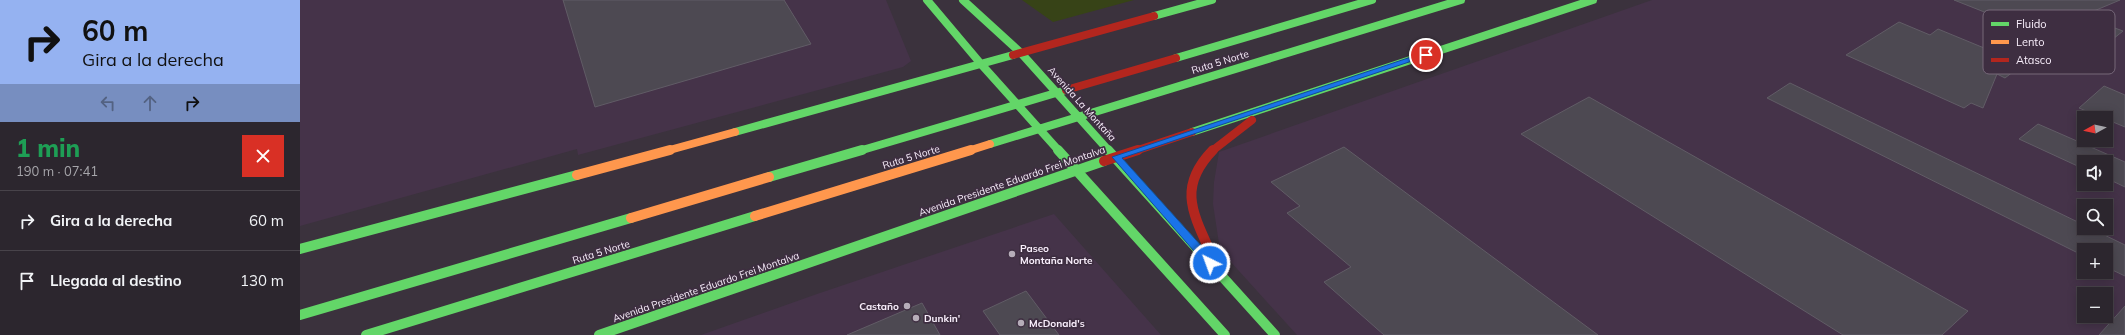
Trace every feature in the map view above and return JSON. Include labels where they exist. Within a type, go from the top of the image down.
[{"type":"main road","points":[[927,0],[981,64],[1225,335]]},
{"type":"main road","name":"Avenida La Montaña","points":[[963,0],[1021,53],[1275,335]]},
{"type":"main road","points":[[300,249],[1212,0]]},
{"type":"main road","name":"Ruta 5 Norte","points":[[300,315],[1372,0]]},
{"type":"main road","name":"Ruta 5 Norte","points":[[366,335],[1461,0]]},
{"type":"main road","name":"Avenida Presidente Eduardo Frei Montalva","points":[[599,335],[1116,157],[1593,0]]},
{"type":"main road","points":[[1230,285],[1195,224],[1189,196],[1190,185],[1200,163],[1206,154],[1233,132],[1273,106]]},
{"type":"shaded area","points":[[300,0],[886,0],[911,61],[903,67],[578,155],[577,149],[300,226]]},
{"type":"shaded area","points":[[1652,0],[2125,0],[2125,335],[1297,335],[1220,250],[1213,204],[1214,182],[1219,152]]},
{"type":"shaded area","name":"Paseo Montaña Norte","points":[[1054,214],[1161,335],[701,335],[817,294]]},
{"type":"green space","points":[[1022,0],[1134,0],[1053,22]]},
{"type":"building","points":[[563,0],[784,0],[811,44],[595,107]]},
{"type":"building","points":[[1954,0],[2120,0],[2096,10],[1983,10],[1983,11]]},
{"type":"building","points":[[1899,22],[1930,35],[1938,29],[1983,48],[1983,74],[1997,74],[1983,108],[1971,103],[1964,108],[1846,55]]},
{"type":"building","points":[[2115,28],[2123,31],[2115,37]]},
{"type":"building","points":[[1997,74],[2010,74],[2005,78]]},
{"type":"building","points":[[1790,83],[2077,222],[2077,235],[2104,235],[2125,245],[2125,276],[2113,270],[2113,243],[2077,243],[2077,253],[1767,98]]},
{"type":"building","points":[[2104,86],[2125,95],[2125,127],[2113,122],[2113,111],[2086,111],[2079,108]]},
{"type":"building","points":[[1589,97],[1968,311],[1942,335],[1843,335],[1521,134]]},
{"type":"building","points":[[2038,124],[2077,141],[2077,147],[2091,147],[2109,155],[2077,155],[2077,166],[2019,139]]},
{"type":"building","points":[[1344,147],[1598,335],[1384,335],[1324,282],[1351,267],[1287,213],[1300,206],[1271,182]]},
{"type":"building","points":[[2113,157],[2125,162],[2125,187],[2113,181]]},
{"type":"building","name":"McDonald's","points":[[1026,291],[1059,335],[1000,335],[983,311]]},
{"type":"building","points":[[922,303],[940,335],[847,335]]},
{"type":"building","points":[[2125,306],[2125,335],[2099,335],[2110,323],[2113,323],[2113,319]]},
{"type":"traffic: fast","points":[[927,0],[981,64],[1225,335]]},
{"type":"traffic: fast","points":[[963,0],[1021,53],[1275,335]]},
{"type":"traffic: fast","points":[[1154,16],[1212,0]]},
{"type":"traffic: fast","points":[[1176,58],[1372,0]]},
{"type":"traffic: fast","points":[[990,144],[1461,0]]},
{"type":"traffic: fast","points":[[1192,132],[1593,0]]},
{"type":"traffic: fast","points":[[735,132],[1013,55]]},
{"type":"traffic: fast","points":[[769,177],[1066,90]]},
{"type":"traffic: fast","points":[[599,335],[1104,161]]},
{"type":"traffic: fast","points":[[300,249],[577,175]]},
{"type":"traffic: fast","points":[[366,335],[755,216]]},
{"type":"traffic: fast","points":[[300,315],[631,218]]},
{"type":"traffic: slow","points":[[577,175],[735,132]]},
{"type":"traffic: slow","points":[[755,216],[990,144]]},
{"type":"traffic: slow","points":[[631,218],[769,177]]},
{"type":"traffic: jam","points":[[1013,55],[1154,16]]},
{"type":"traffic: jam","points":[[1066,90],[1176,58]]},
{"type":"traffic: jam","points":[[1209,249],[1198,225],[1192,205],[1191,188],[1194,174],[1203,160],[1215,148],[1231,134],[1252,120]]},
{"type":"traffic: jam","points":[[1104,161],[1192,132]]},
{"type":"place","name":"Paseo Montaña Norte","points":[[1012,254]]},
{"type":"place","name":"Castaño","points":[[907,306]]},
{"type":"place","name":"Dunkin'","points":[[916,318]]},
{"type":"place","name":"McDonald's","points":[[1021,323]]},
{"type":"route","points":[[1210,263],[1116,157],[1426,55]]}]
